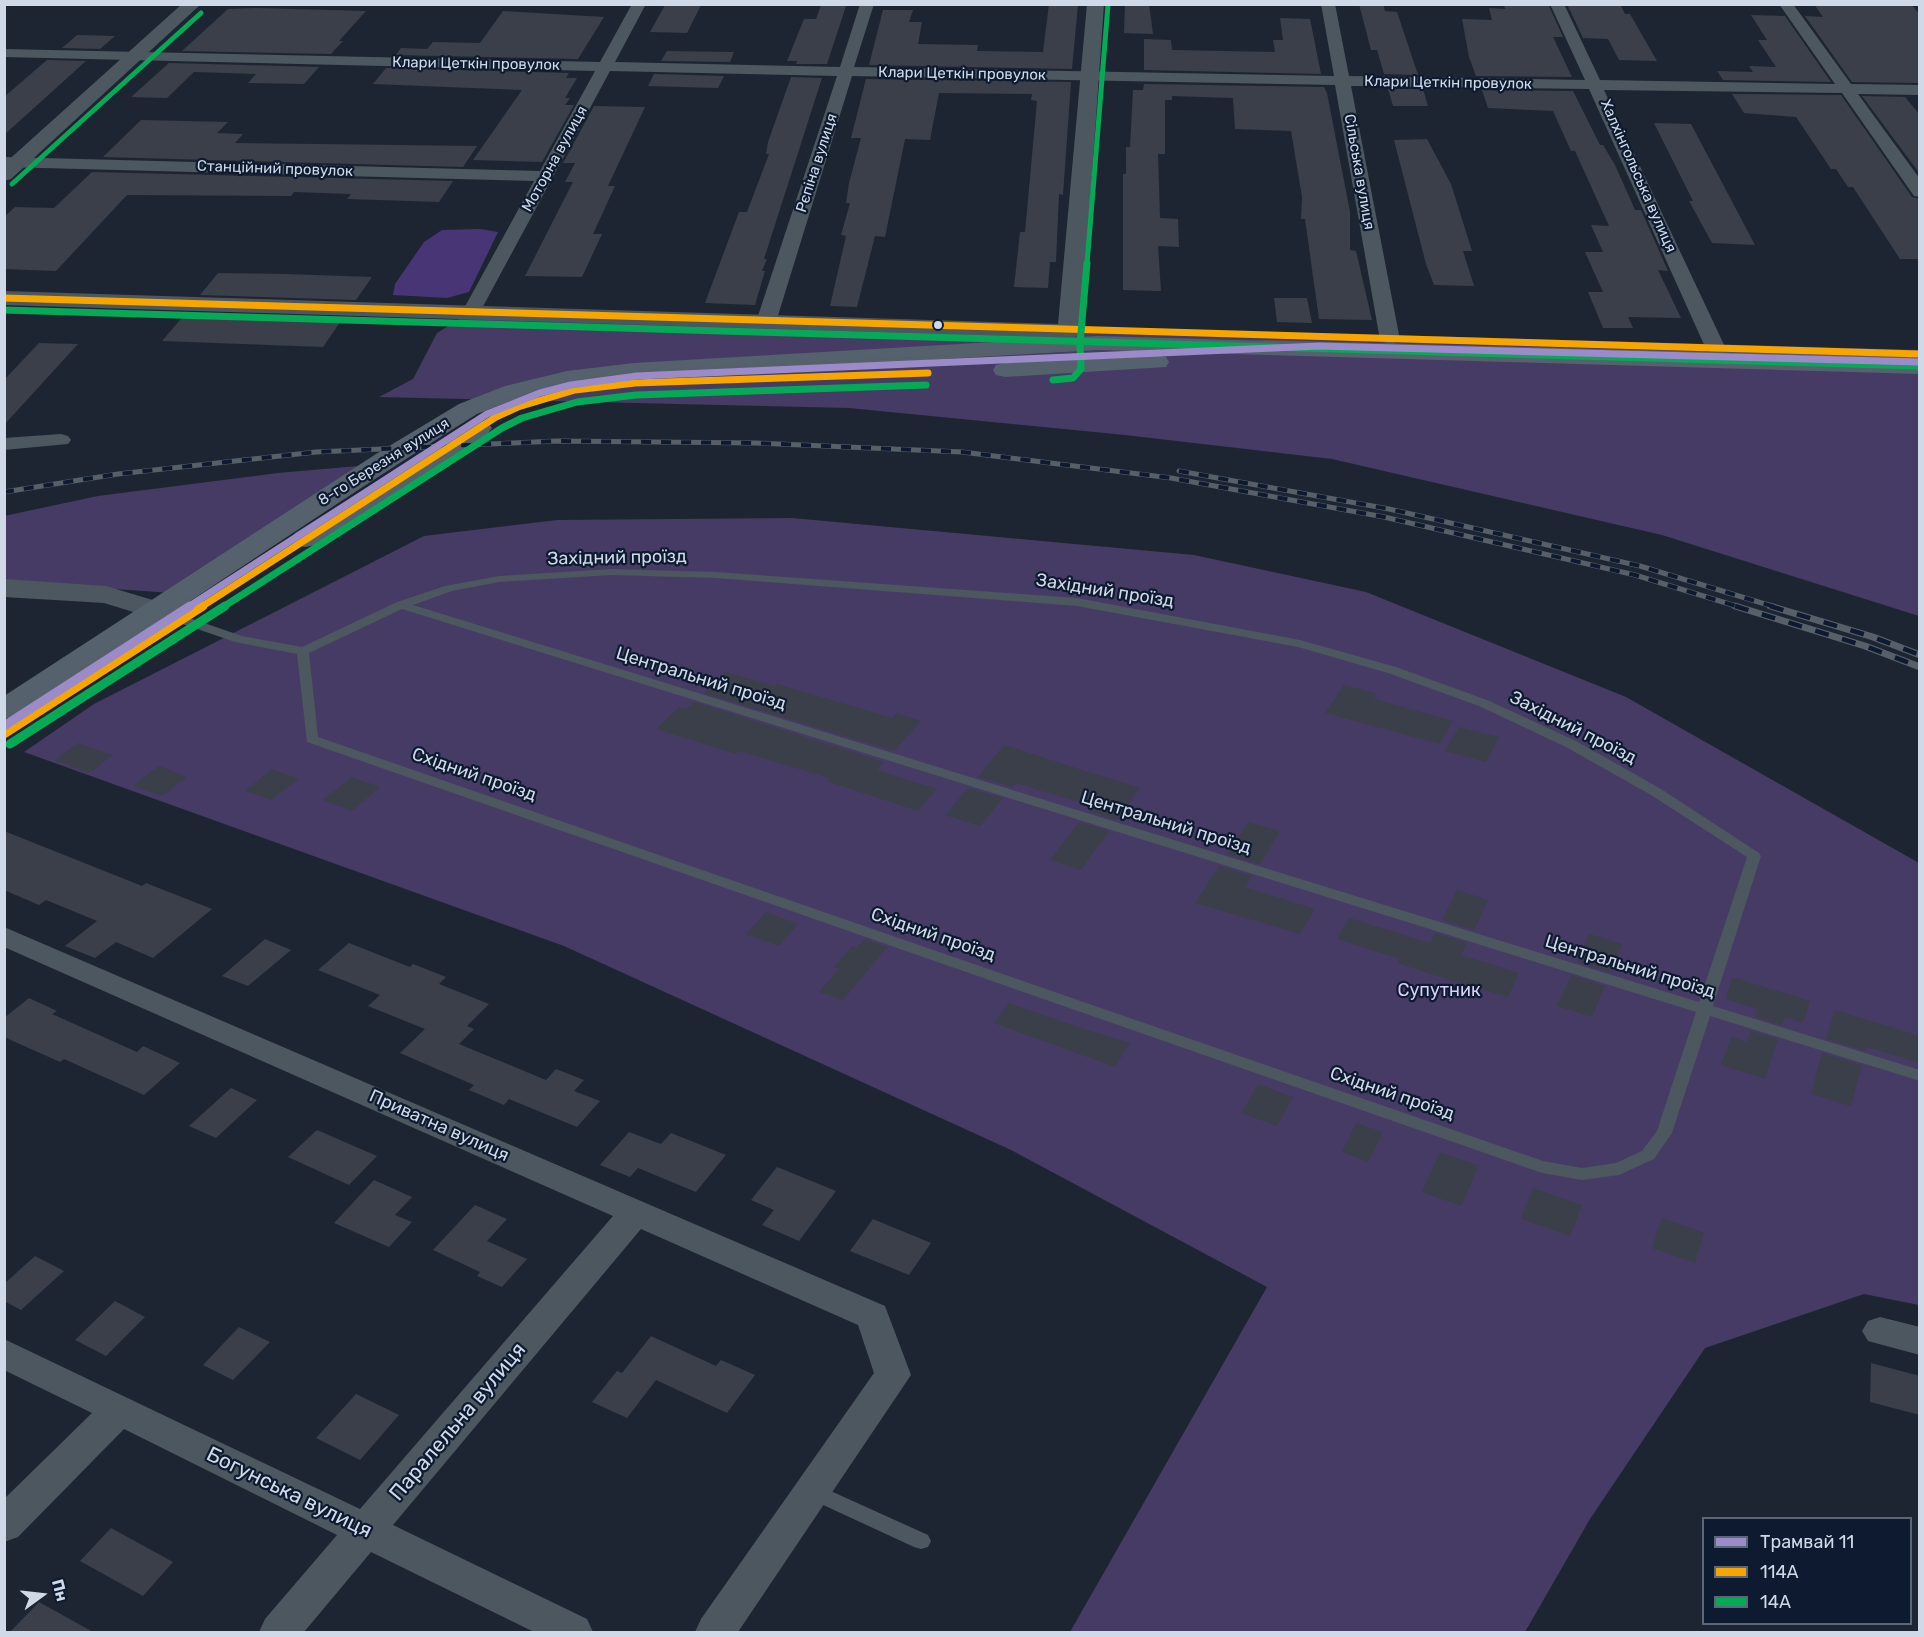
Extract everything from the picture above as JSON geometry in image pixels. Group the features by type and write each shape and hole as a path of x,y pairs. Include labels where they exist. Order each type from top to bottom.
{"main road":[{"path":"1069,347 1390,340 1920,354"},
{"path":"1069,347 1289,355 1465,355 1920,367"},
{"name":"8-го Березня вулиця","path":"4,710 168,615 496,417 545,398 575,390 635,382 1069,347"},
{"name":"8-го Березня вулиця","path":"4,734 168,615"}],"street":[{"path":"9,166 194,4"},
{"name":"Моторна вулиця","path":"471,312 639,4"},
{"name":"Рєпіна вулиця","path":"766,322 867,4"},
{"path":"4,298 766,322 1069,347 1096,4"},
{"name":"Сільська вулиця","path":"1328,4 1390,340"},
{"name":"Халхінгольська вулиця","path":"1557,4 1716,349"},
{"path":"1786,4 1920,192"},
{"name":"Клари Цеткін провулок","path":"4,53 1091,77 1920,90"},
{"name":"Станційний провулок","path":"9,166 545,176"},
{"path":"4,444 61,440"},
{"path":"4,588 106,595 168,615"},
{"name":"Приватна вулиця","path":"4,936 873,1316 893,1376 813,1491"},
{"name":"Паралельна вулиця","path":"279,1632 636,1212"},
{"path":"1880,1331 1920,1341"},
{"name":"Богунська вулиця","path":"4,1353 573,1632"},
{"path":"4,1525 119,1410"},
{"path":"715,1632 813,1491"}],"lane":[{"name":"Західний проїзд","path":"303,651 401,605 449,588 499,579 611,572 716,575 1077,602 1300,644 1392,670 1483,703 1571,744 1656,792 1754,856"},
{"name":"Центральний проїзд","path":"401,605 1920,1076"},
{"path":"168,615 239,639 303,651"},
{"name":"Східний проїзд","path":"303,651 312,739 1542,1167 1591,1173 1619,1169 1648,1155 1664,1133 1706,1010 1754,856"},
{"path":"813,1491 921,1541"}],"green space":[{"path":"471,312 937,327 1389,335 1919,350 1919,616 1662,535 1332,459 1125,435 849,408 379,397 413,379 437,333"},
{"path":"370,465 171,593 5,581 4,516 98,496 278,473"},
{"name":"Супутник","path":"792,518 1194,555 1366,592 1626,697 1919,863 1919,1305 1864,1294 1705,1348 1590,1519 1525,1632 1070,1632 1267,1287 1011,1150 564,946 24,752 94,704 424,536 557,520"}],"shaded area":[{"path":"480,229 498,232 469,292 447,298 393,295 395,284 424,242 442,230"}],"building":[{"path":"1049,4 1078,4 1072,69 869,65 883,10 913,10 909,22 922,22 918,44 978,45 977,51 1043,52"},
{"path":"1125,4 1149,4 1153,34 1124,33"},
{"path":"1359,4 1383,4 1385,11 1397,12 1418,75 1384,74 1377,50 1371,50"},
{"path":"1504,4 1548,4 1563,37 1553,37 1572,77 1476,76 1469,57 1462,19 1492,20 1489,8 1505,9"},
{"path":"1567,4 1620,4 1625,14 1630,14 1657,61 1619,60 1608,39 1583,38"},
{"path":"1814,4 1911,4 1920,15 1920,83 1852,82 1805,16 1823,17"},
{"path":"665,5 701,5 687,33 650,32"},
{"path":"821,5 846,6 827,64 796,64 797,61 787,61 804,19 816,19"},
{"path":"228,9 366,11 339,41 343,41 331,54 182,51"},
{"path":"503,11 604,17 578,59 396,55 401,48 427,49 433,42 480,43"},
{"path":"1751,15 1785,16 1831,82 1723,80 1717,71 1753,72 1749,66 1776,67 1758,40 1767,40"},
{"path":"1280,18 1310,19 1321,74 1144,70 1144,39 1171,40 1172,50 1275,52 1273,40 1283,40"},
{"path":"77,35 115,36 100,49 62,48"},
{"path":"667,51 734,52 730,62 661,61"},
{"path":"47,60 86,61 4,135 4,97"},
{"path":"169,63 319,67 304,84 248,83 256,74 194,72 167,98 131,97"},
{"path":"386,68 569,73 566,78 577,78 565,98 570,98 565,105 574,105 542,162 473,160 522,90 373,84"},
{"path":"654,74 724,76 718,88 648,86"},
{"path":"791,77 822,78 764,259 767,259 762,271 765,271 755,305 705,303 739,212 747,212 769,154 766,154 768,142"},
{"path":"866,79 1071,82 1063,195 1059,194 1056,262 1050,262 1048,288 1014,287 1020,232 1025,232 1037,101 1031,100 1032,94 939,93 930,140 905,139 885,237 875,236 857,307 830,306 846,236 841,235 850,203 846,203 849,183 861,138 851,138"},
{"path":"1144,84 1324,87 1350,212 1350,250 1356,251 1372,320 1319,319 1305,219 1301,219 1302,197 1291,131 1235,129 1233,98 1172,96 1172,100 1165,100 1165,154 1158,154 1160,218 1178,219 1179,247 1158,246 1161,291 1123,290 1123,174 1126,174 1126,147 1130,147 1133,90 1143,90"},
{"path":"1388,89 1423,89 1428,106 1393,106"},
{"path":"1482,90 1573,91 1600,145 1603,145 1615,165 1635,210 1641,210 1668,271 1658,270 1681,318 1628,317 1633,328 1603,328 1588,292 1603,292 1585,252 1603,252 1591,225 1609,226 1575,151 1571,151 1553,111 1488,108"},
{"path":"1732,94 1841,95 1912,197 1920,199 1920,259 1900,259 1853,187 1848,187 1836,169 1831,169 1796,117 1744,113"},
{"path":"1862,96 1905,97 1920,115 1920,174"},
{"path":"594,106 645,107 608,186 615,186 593,234 602,234 582,277 525,276 573,182 565,182 575,163 563,163"},
{"path":"141,120 228,122 217,133 243,134 235,143 477,146 463,167 103,157"},
{"path":"1654,123 1691,124 1755,245 1712,243 1689,201 1693,201"},
{"path":"1427,139 1451,184 1472,251 1463,251 1474,286 1434,285 1426,264 1394,140"},
{"path":"92,172 453,181 439,202 347,199 351,194 294,192 291,196 127,195 56,271 4,269 4,217 15,207 54,208"},
{"path":"218,273 372,277 356,300 200,295"},
{"path":"1274,298 1307,298 1312,323 1277,322"},
{"path":"186,313 343,318 323,347 162,341"},
{"path":"39,343 78,344 4,425 4,380"},
{"path":"726,672 775,686 777,684 892,718 896,713 921,721 894,751 704,693"},
{"path":"1344,685 1377,694 1374,699 1453,721 1440,744 1325,713"},
{"path":"694,702 884,762 877,770 937,789 918,811 826,781 829,778 739,751 736,754 656,729 679,707 686,709"},
{"path":"1459,727 1499,737 1486,762 1445,751"},
{"path":"78,743 113,755 89,773 54,760"},
{"path":"1004,745 1140,788 1117,820 1088,811 1092,806 1016,783 1012,787 978,777"},
{"path":"159,766 187,777 162,796 133,786"},
{"path":"272,769 299,779 271,800 245,791"},
{"path":"351,777 380,787 352,811 323,800"},
{"path":"968,788 1003,798 980,826 945,815"},
{"path":"1079,822 1109,831 1081,870 1050,860"},
{"path":"1248,822 1280,831 1260,864 1227,854"},
{"path":"4,831 142,886 146,883 212,909 153,958 116,942 95,958 65,946 97,921 46,900 39,905 4,890"},
{"path":"1219,866 1252,876 1245,887 1315,909 1300,934 1195,903"},
{"path":"1457,890 1488,900 1474,930 1442,920"},
{"path":"766,912 798,924 779,946 746,934"},
{"path":"1349,918 1430,943 1435,933 1467,943 1461,955 1519,973 1508,997 1440,977 1398,963 1400,959 1337,939"},
{"path":"1589,934 1622,944 1610,972 1577,962"},
{"path":"265,939 291,950 248,986 222,976"},
{"path":"864,939 887,947 843,1000 819,992 839,969 834,967 852,946 857,948"},
{"path":"349,943 410,967 413,964 446,977 439,984 489,1004 467,1026 474,1029 459,1044 546,1080 556,1069 584,1080 574,1091 600,1101 577,1127 509,1099 504,1105 469,1090 474,1085 400,1053 425,1029 368,1006 380,995 318,970"},
{"path":"1571,975 1605,986 1592,1017 1557,1006"},
{"path":"1732,977 1810,1001 1803,1023 1785,1017 1782,1025 1755,1017 1758,1009 1726,999"},
{"path":"29,998 57,1011 52,1014 137,1052 143,1046 180,1063 144,1095 64,1059 60,1062 4,1037 4,1018"},
{"path":"1008,1003 1130,1043 1115,1067 994,1023"},
{"path":"1835,1010 1920,1036 1920,1063 1866,1047 1865,1051 1826,1039"},
{"path":"1751,1031 1778,1039 1765,1079 1721,1065 1731,1037 1747,1042"},
{"path":"1822,1053 1862,1065 1851,1106 1811,1094"},
{"path":"1258,1084 1293,1097 1277,1126 1242,1113"},
{"path":"231,1088 257,1100 216,1138 189,1126"},
{"path":"1356,1123 1383,1132 1368,1162 1342,1152"},
{"path":"317,1130 377,1156 349,1185 288,1157"},
{"path":"629,1132 661,1144 671,1133 726,1155 696,1192 638,1168 630,1177 600,1165"},
{"path":"1440,1152 1479,1166 1461,1206 1422,1192"},
{"path":"777,1167 836,1191 799,1241 762,1225 774,1210 751,1200"},
{"path":"374,1180 412,1197 395,1215 412,1222 389,1247 334,1223"},
{"path":"1533,1188 1582,1205 1570,1236 1521,1219"},
{"path":"475,1205 507,1219 487,1241 527,1259 502,1287 477,1276 480,1272 433,1250"},
{"path":"1662,1218 1704,1233 1695,1263 1652,1248"},
{"path":"873,1219 931,1243 909,1275 850,1251"},
{"path":"35,1256 64,1271 21,1310 4,1301 4,1284"},
{"path":"115,1301 145,1317 106,1356 75,1340"},
{"path":"239,1327 270,1342 233,1380 203,1365"},
{"path":"651,1336 716,1366 721,1360 755,1375 727,1413 656,1380 627,1418 592,1402 617,1371 622,1373"},
{"path":"1871,1363 1920,1376 1920,1415 1870,1402"},
{"path":"356,1394 399,1415 360,1460 316,1438"},
{"path":"111,1528 173,1562 143,1596 80,1561"},
{"path":"39,1602 93,1632 10,1632"}],"tram line":[{"path":"4,718 477,412 504,400 567,381 636,371 1266,341 1920,358"},
{"name":"11","path":"4,726 487,414 540,393 571,385 637,376 1319,346 1920,362"}],"railway":[{"path":"4,492 118,474 316,452 557,441 756,443 962,452 1171,478 1384,517 1635,575 1739,607"},
{"path":"1179,471 1389,509 1640,566 1775,607"},
{"path":"1735,606 1865,646 1920,667"},
{"path":"1770,606 1873,637 1920,655"}],"transit line":[{"name":"14А","path":"1053,380 1073,378 1081,369 1080,344 1108,5"},
{"name":"14А","path":"12,184 201,13"},
{"name":"114А","path":"4,298 1920,354"},
{"name":"14А","path":"4,310 1920,366"},
{"name":"114А","path":"4,734 496,417 518,407 575,390 635,383 928,373"},
{"name":"14А","path":"10,744 502,428 522,418 577,402 636,395 926,385"}]}
